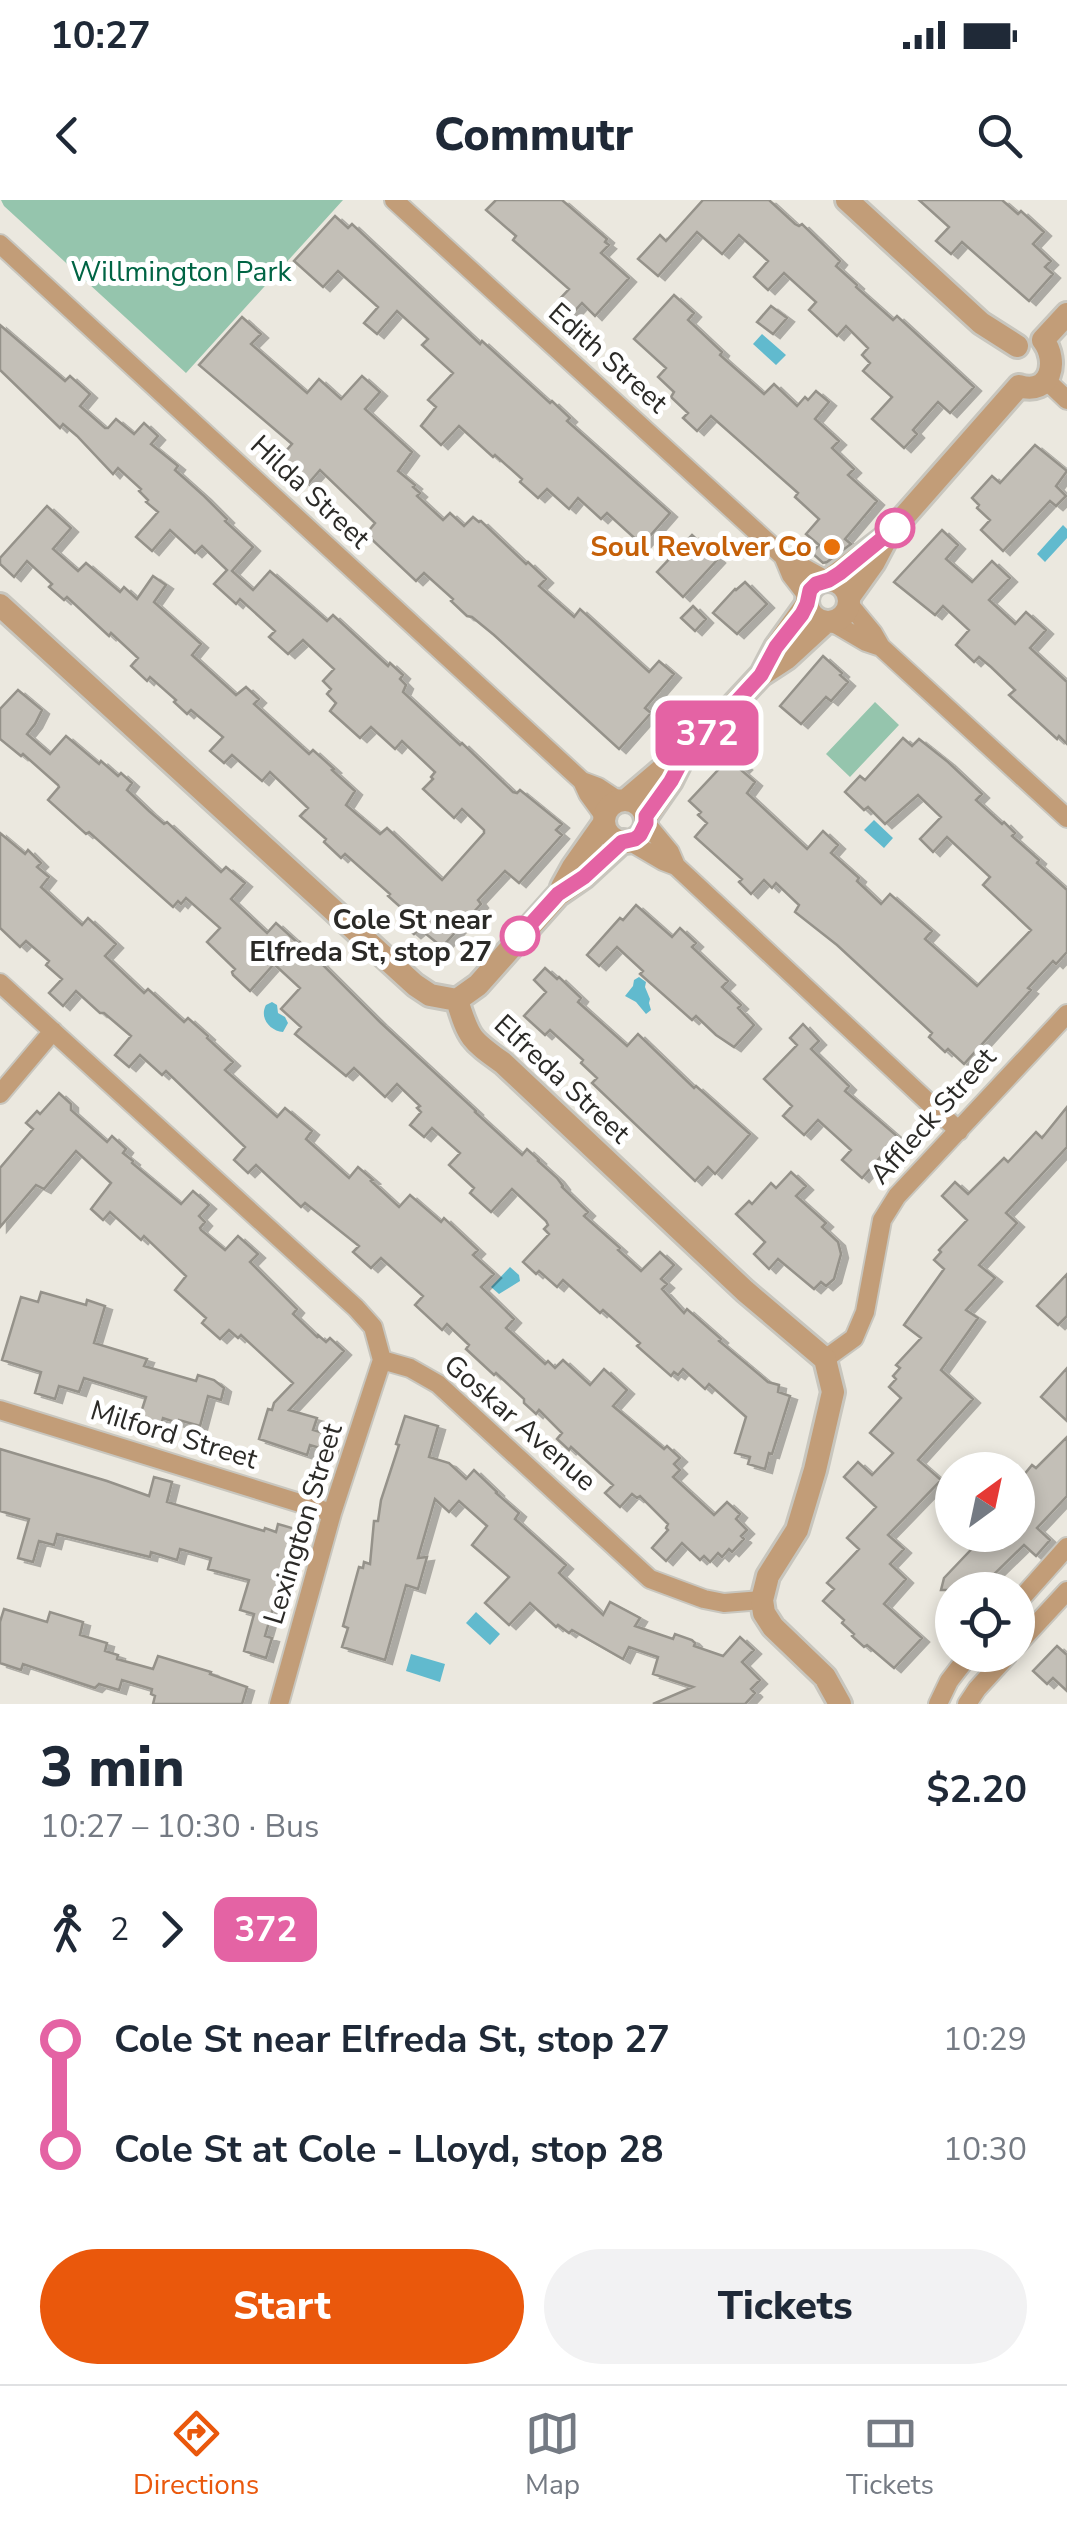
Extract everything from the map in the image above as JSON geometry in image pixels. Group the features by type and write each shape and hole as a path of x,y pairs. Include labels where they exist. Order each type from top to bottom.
{"street":[{"name":"Edith Street","path":"394,200 784,558 827,580"},
{"path":"847,200 980,323 1017,346"},
{"name":"Hilda Street","path":"0,244 582,781 588,794 613,810"},
{"path":"1043,340 1067,314"},
{"path":"1032,336 1049,347 1052,363 1046,380 1038,387 1019,386 1011,372 1012,354 1017,346 1032,336"},
{"path":"1046,380 1067,400"},
{"path":"558,894 626,841 640,835 681,762 761,675 829,622 844,616 849,600 888,536 1019,386"},
{"path":"761,675 816,584 888,536"},
{"name":"Edith Street","path":"784,558 807,600"},
{"path":"827,580 842,586 881,647 1067,818"},
{"path":"807,600 814,616 881,647"},
{"path":"0,604 415,985 442,999 458,1000 478,985 558,894 613,810 660,772 681,762"},
{"path":"613,810 639,805 676,866"},
{"path":"613,810 611,836 676,866 959,1132"},
{"path":"0,983 356,1308 372,1327 382,1360"},
{"name":"Elfreda Street","path":"458,1000 467,1030 480,1047 503,1063 745,1291 825,1359"},
{"name":"Affleck Street","path":"825,1359 854,1338 865,1312 882,1220 896,1196 1067,1014"},
{"path":"0,1094 53,1031"},
{"path":"825,1359 833,1392 815,1470 797,1530 768,1576 762,1600 764,1613 773,1627 825,1677 840,1704"},
{"name":"Lexington Street","path":"279,1704 332,1513 382,1360"},
{"name":"Goskar Avenue","path":"382,1360 410,1368 438,1384 650,1579 724,1603 762,1600"},
{"name":"Milford Street","path":"0,1410 332,1513"},
{"path":"1035,1583 1067,1547"},
{"path":"1035,1626 1067,1591"},
{"path":"938,1704 955,1672"},
{"path":"970,1672 979,1678 988,1676"},
{"path":"967,1704 992,1672"}],"green space":[{"name":"Willmington Park","path":"1,200 343,200 186,373"},
{"path":"875,702 899,725 850,777 826,754"}],"water":[{"path":"762,334 786,355 776,365 753,344"},
{"path":"1063,525 1067,538 1045,562 1037,554"},
{"path":"874,820 893,838 884,848 864,830"},
{"path":"639,977 646,982 650,999 651,1010 646,1014 625,996"},
{"path":"272,1002 288,1023 283,1032 265,1019 266,1005"},
{"path":"510,1267 520,1281 499,1294 491,1287"},
{"path":"476,1612 500,1634 490,1645 466,1623"},
{"path":"411,1654 445,1664 440,1682 406,1671"}],"building":[{"path":"496,200 562,200 607,239 609,245 601,253 629,278 595,316 582,303 570,316 556,303 569,289 513,240 516,236 486,210"},
{"path":"703,200 769,200 795,224 802,224 840,261 836,266 856,287 893,320 897,316 974,387 950,413 938,402 913,430 917,434 904,448 872,419 892,397 863,371 870,363 862,355 868,348 846,326 837,336 809,310 816,302 784,273 768,290 754,277 768,261 739,235 722,254 697,232 658,276 638,259 660,235 666,241"},
{"path":"919,200 1002,200 1044,232 1033,244 1051,261 1045,267 1053,274 1029,301 962,242 951,254 936,241 949,227"},
{"path":"335,216 348,228 352,224 480,344 482,341 552,401 570,418 567,421 670,513 642,545 607,513 601,519 578,498 569,509 547,489 538,498 520,482 522,479 459,426 441,445 421,426 436,407 428,400 453,373 422,345 428,339 397,311 377,334 364,323 378,307 338,271 323,287 294,261"},
{"path":"674,295 694,313 688,320 764,394 774,384 797,406 816,391 829,402 815,419 839,441 832,448 854,469 848,475 877,501 845,539 851,544 827,562 812,553 819,545 806,534 819,519 795,497 798,493 711,416 697,431 683,418 688,413 658,377 666,368 634,339"},
{"path":"771,306 787,318 773,334 757,322"},
{"path":"242,317 261,334 251,344 307,393 319,379 341,399 362,376 380,392 365,409 412,452 398,471 415,485 420,493 417,496 443,520 450,513 464,526 473,517 481,521 546,579 539,586 574,617 580,609 649,672 659,661 674,674 645,708 651,713 619,749 494,635 467,616 424,573 416,581 366,534 375,523 320,470 307,485 279,459 292,444 199,365"},
{"path":"0,325 65,381 70,376 90,394 80,406 105,428 116,419 134,434 144,423 158,436 151,444 178,466 175,470 253,547 232,571 253,590 270,571 327,621 333,615 403,675 403,692 460,745 513,792 520,790 562,824 556,830 562,835 519,883 505,871 442,947 420,929 414,934 399,921 407,913 345,854 341,858 324,842 326,839 300,816 308,808 270,772 262,781 232,755 224,763 210,751 223,737 191,710 187,714 150,677 147,681 131,666 138,658 111,633 109,636 67,597 64,600 27,561 14,577 0,564 0,558 47,506 71,528 53,549 78,571 86,563 120,592 124,587 137,599 153,576 166,585 154,602 201,644 192,655 236,695 246,687 259,699 254,704 309,754 313,750 334,769 355,791 346,805 380,834 387,828 442,880 484,833 462,809 454,818 423,789 435,772 402,741 395,749 371,727 360,738 330,711 336,703 327,694 331,689 323,681 334,669 303,640 288,654 269,637 275,631 240,599 236,604 214,584 227,570 202,546 195,553 170,530 152,551 136,537 158,512 118,468 113,474 77,436 63,424 60,428 0,370"},
{"path":"1035,445 1067,471 1056,486 1066,496 1056,506 1050,501 1003,551 981,530 990,520 972,498 992,476 1000,483"},
{"path":"942,530 958,545 946,559 972,582 992,561 1010,578 989,600 1015,624 1026,612 1046,630 1030,648 1067,682 1067,744 1009,695 1015,690 991,667 979,657 974,662 956,645 969,630 943,606 935,615 894,582"},
{"path":"692,535 718,559 683,597 657,572"},
{"path":"745,582 767,604 737,634 713,613"},
{"path":"693,606 706,619 695,631 681,618"},
{"path":"823,656 848,682 831,701 826,697 801,724 780,706"},
{"path":"18,690 42,710 27,734 50,754 66,736 99,764 101,761 118,776 121,773 132,783 127,790 149,811 164,824 167,822 221,872 226,867 245,883 231,899 267,933 276,923 300,942 522,1155 527,1149 539,1160 588,1212 584,1216 641,1271 660,1252 674,1265 661,1279 667,1284 662,1289 684,1313 687,1309 768,1382 779,1385 778,1392 790,1396 765,1469 748,1464 750,1457 735,1453 746,1417 709,1384 705,1389 683,1369 671,1376 603,1310 600,1313 563,1280 557,1287 523,1262 549,1234 544,1229 548,1225 512,1189 491,1212 470,1193 474,1188 449,1165 460,1153 432,1128 424,1137 410,1125 421,1112 417,1108 420,1106 397,1084 385,1097 354,1068 346,1076 295,1034 301,1027 281,1009 300,988 274,964 250,991 233,975 235,969 207,942 220,928 186,898 173,907 48,800 58,785 0,739 0,709"},
{"path":"903,738 912,746 919,739 948,762 982,794 976,800 1004,822 1015,833 1012,836 1039,860 1037,863 1067,890 1067,952 1028,988 1031,990 964,1064 948,1049 945,1052 929,1037 932,1033 837,945 795,912 799,905 776,883 772,888 764,880 751,894 739,882 742,879 695,837 707,823 689,801 732,755 755,782 747,793 807,849 823,831 838,845 831,853 859,878 857,881 881,904 890,894 932,931 925,939 977,986 1031,930 983,885 990,877 947,837 933,852 920,839 941,817 918,795 885,824 845,792 860,776 865,780"},
{"path":"0,833 41,863 37,867 49,877 41,887 82,925 88,918 116,944 105,956 144,993 148,989 184,1022 188,1018 208,1036 233,1062 225,1070 277,1117 285,1108 312,1131 306,1139 349,1178 358,1167 399,1207 410,1195 441,1222 444,1218 478,1250 473,1255 494,1274 481,1287 514,1319 506,1328 545,1364 548,1361 555,1368 563,1360 590,1385 604,1369 627,1390 613,1406 680,1458 674,1464 680,1470 673,1477 714,1515 727,1502 740,1514 736,1519 747,1530 732,1552 729,1549 722,1557 718,1553 710,1562 704,1556 700,1560 682,1543 666,1561 652,1548 668,1530 668,1524 640,1496 632,1494 620,1507 605,1493 613,1485 557,1439 562,1433 539,1410 536,1414 466,1349 469,1345 447,1324 442,1330 415,1305 423,1296 381,1258 371,1268 353,1252 359,1246 305,1203 301,1207 256,1165 248,1173 234,1160 245,1147 166,1071 162,1075 140,1055 129,1067 115,1055 131,1036 104,1013 76,991 63,1006 49,993 62,979 46,965 49,961 26,941 20,947 0,928"},
{"path":"636,905 672,937 680,928 696,943 692,947 728,981 722,987 754,1025 734,1047 696,1016 692,1020 640,974 643,971 617,947 599,966 587,955"},
{"path":"545,968 559,977 581,998 578,1002 627,1046 638,1034 750,1134 715,1174 708,1167 695,1181 592,1083 597,1078 581,1063 583,1060 550,1030 545,1035 524,1016 546,992 534,980"},
{"path":"803,1024 819,1041 811,1049 849,1086 845,1091 898,1137 862,1178 842,1160 851,1150 818,1120 804,1135 783,1116 792,1106 764,1079 797,1045 790,1038"},
{"path":"59,1093 71,1104 71,1110 107,1142 112,1136 126,1149 123,1153 132,1163 181,1204 193,1191 209,1205 199,1216 205,1222 201,1230 225,1250 238,1236 258,1254 250,1262 297,1309 293,1314 317,1337 326,1342 330,1338 344,1351 289,1410 317,1418 313,1430 334,1436 330,1451 310,1445 307,1455 259,1439 268,1409 272,1410 293,1383 241,1335 238,1338 229,1330 220,1339 202,1323 206,1318 175,1290 186,1276 144,1236 141,1240 110,1212 103,1220 91,1209 111,1183 76,1151 44,1189 36,1185 0,1227 0,1168 33,1129 26,1123"},
{"path":"1067,1107 1067,1147 1006,1213 1017,1223 979,1265 995,1278 966,1310 978,1318 941,1370 973,1399 918,1460 935,1475 935,1486 888,1535 904,1549 890,1564 906,1579 884,1604 922,1638 894,1668 852,1636 842,1623 844,1620 823,1601 834,1589 827,1583 859,1549 847,1538 876,1507 844,1477 858,1462 872,1475 893,1453 870,1433 901,1398 889,1387 900,1368 896,1365 921,1338 904,1325 944,1269 934,1260 939,1250 967,1220 942,1196 955,1182 968,1194 1004,1158 1008,1162 1036,1132 1042,1138"},
{"path":"791,1172 806,1186 796,1196 826,1223 822,1227 838,1242 841,1254 834,1279 826,1286 821,1282 814,1289 778,1259 769,1269 754,1254 765,1242 736,1214 749,1201 752,1204 771,1183 776,1188"},
{"path":"1067,1274 1067,1316 1058,1325 1037,1306"},
{"path":"41,1292 86,1305 87,1300 105,1306 94,1343 147,1359 144,1366 196,1381 198,1375 214,1380 224,1388 221,1400 208,1396 200,1426 163,1418 160,1429 138,1422 146,1397 84,1378 79,1392 59,1386 55,1399 35,1393 41,1372 2,1360 21,1297 38,1302"},
{"path":"1067,1368 1067,1421 1041,1397"},
{"path":"405,1416 438,1426 429,1457 449,1463 466,1479 474,1470 519,1513 515,1519 566,1565 559,1573 603,1615 610,1602 640,1618 635,1626 673,1639 675,1634 723,1656 740,1637 754,1650 742,1662 760,1680 751,1689 755,1693 745,1704 653,1704 693,1687 653,1674 658,1657 629,1647 623,1659 572,1630 569,1633 556,1627 530,1603 509,1625 485,1603 509,1577 472,1545 487,1526 459,1501 449,1512 435,1499 418,1558 427,1557 418,1589 406,1585 385,1660 342,1647 348,1628 343,1626 359,1567 363,1568 364,1562 370,1564 374,1521 378,1521"},
{"path":"1067,1437 1067,1496 1037,1528 1050,1540 1036,1556 1032,1552 1035,1552 1036,1468"},
{"path":"0,1449 149,1496 154,1477 172,1482 167,1502 264,1531 265,1528 276,1532 278,1524 299,1530 265,1636 272,1638 266,1658 244,1651 254,1614 240,1610 249,1580 208,1569 211,1558 180,1549 177,1560 151,1552 150,1557 57,1534 54,1545 39,1541 33,1562 18,1558 29,1519 0,1511"},
{"path":"969,1552 1017,1552 996,1572 950,1572"},
{"path":"4,1609 47,1622 50,1612 83,1622 80,1635 107,1643 105,1651 118,1655 117,1659 153,1669 158,1656 211,1672 247,1687 242,1704 153,1704 152,1689 122,1680 119,1690 99,1684 95,1688 23,1664 21,1670 0,1663 0,1622"},
{"path":"1057,1646 1067,1655 1067,1691 1053,1678 1047,1684 1035,1669"}],"bus line":[{"name":"372","path":"520,936 558,894 584,877 622,842 640,835 651,806 681,762 761,675 776,647 802,614 810,590 840,573 895,528"}],"place":[{"name":"Soul Revolver Co","path":"832,547"},
{"name":"Cole St near Elfreda St, stop 27","path":"520,936"}]}
